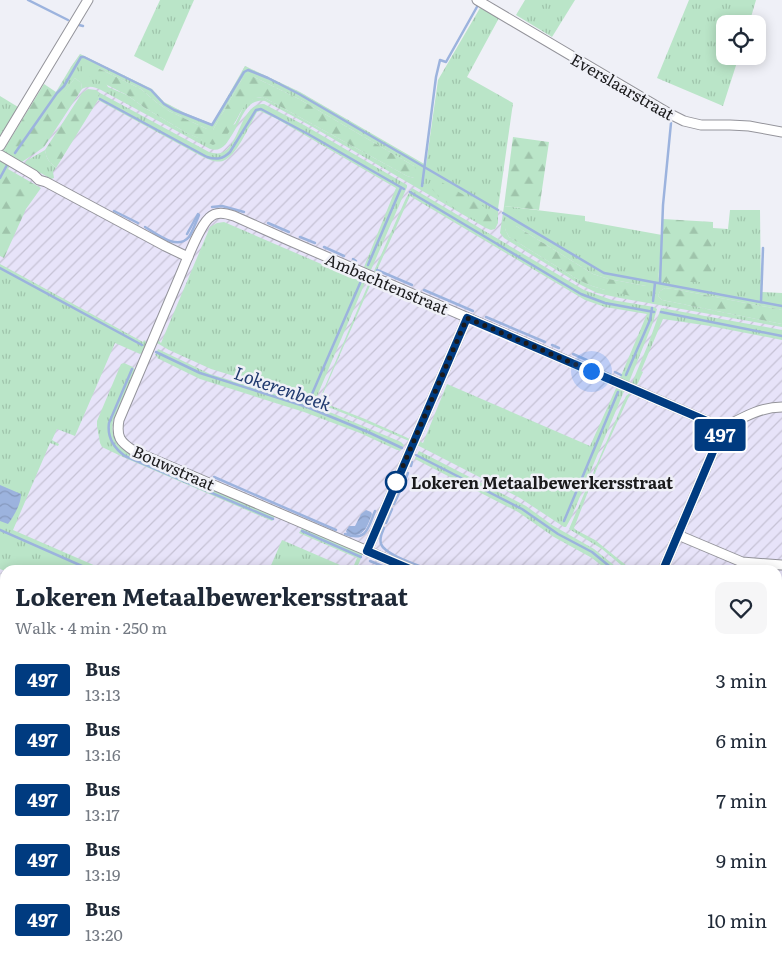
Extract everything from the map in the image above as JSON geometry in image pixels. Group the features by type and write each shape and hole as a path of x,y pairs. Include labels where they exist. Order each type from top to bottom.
{"street":[{"path":"0,146 88,0"},
{"name":"Everslaarstraat","path":"477,0 677,118 701,125 749,126 782,132"},
{"path":"0,155 34,174 39,180 188,257"},
{"name":"Ambachtenstraat","path":"188,257 202,225 207,219 213,215 227,213 723,428"},
{"name":"Bouwstraat","path":"188,257 119,420 119,438 134,451 400,565"},
{"path":"367,551 467,318"},
{"path":"665,565 723,428 757,410 782,407"},
{"path":"678,535 742,562 782,565"}],"shaded area":[{"path":"80,54 152,89 164,102 212,124 245,66 300,92 580,257 782,304 782,565 0,565 0,182"}],"green space":[{"path":"160,0 194,0 163,71 134,56"},
{"path":"525,0 575,0 552,37 516,15"},
{"path":"689,0 756,0 752,15 716,15 716,65 736,65 723,106 657,78"},
{"path":"480,8 499,18 467,77 513,103 498,209 498,223 495,229 486,228 265,101 251,104 244,112 226,144 215,150 99,89 90,87 82,89 81,83 75,78 61,97 56,92 80,54 152,89 164,102 212,124 245,66 300,92 426,165 438,80","holes":["98,68 141,89 169,111 209,130 213,130 242,79 254,77 299,99 414,166 414,178 407,176 263,97 254,98 245,104 235,124 203,140 185,132 127,95 108,87"]},
{"path":"88,64 141,89 169,111 209,130 213,130 242,79 248,76 254,77 299,99 414,166 417,171 414,178 407,176 263,97 247,103 228,134 221,141 213,145 185,132 127,95 85,74 82,70 84,65"},
{"path":"75,78 81,83 82,89 44,147 22,162 15,159 8,169 41,188 26,209 4,258 0,256 0,156 44,84 61,96"},
{"path":"88,89 96,90 100,93 98,100 56,168 47,158 45,150 82,93"},
{"path":"100,93 209,152 216,153 221,153 232,143 250,110 256,105 264,104 407,185 371,270 364,267 396,188 260,111 257,112 243,139 233,153 223,161 217,161 201,156 98,100"},
{"path":"0,96 18,107 0,136"},
{"path":"513,137 549,142 539,210 504,206"},
{"path":"45,150 47,158 56,168 53,172 54,178 51,179 25,164 26,161"},
{"path":"432,179 436,179 483,206 493,217 495,226 492,228 448,203 429,184"},
{"path":"412,188 584,290 612,300 657,309 629,382 620,378 647,314 605,307 585,300 410,196 378,268 376,272 374,271"},
{"path":"504,206 585,216 585,221 662,235 658,282 713,282 713,228 728,229 730,210 760,210 761,292 782,293 782,310 665,288 660,291 658,296 662,300 782,324 782,327 597,293 504,238 500,233","holes":["516,226 593,274 646,286 605,290 589,285 509,237 505,229"]},
{"path":"663,219 713,222 713,282 658,282"},
{"path":"224,222 356,279 358,274 367,278 315,401 211,369 157,343 158,340 161,343 210,227"},
{"path":"508,225 516,226 593,274 646,286 648,288 646,297 643,299 605,290 577,279 509,237 505,229"},
{"path":"0,264 147,343 140,354 115,343 75,436 57,429 52,440 59,444 58,446 50,443 13,530 94,565 0,565"},
{"path":"370,280 372,281 321,400 324,403 410,439 409,441 318,403"},
{"path":"665,288 782,310 782,324 662,300 658,296 660,291"},
{"path":"661,308 782,330 782,340 663,319 637,385 632,383"},
{"path":"158,349 210,374 332,413 401,442 404,445 400,451 360,433 304,412 200,379 157,358 155,355"},
{"path":"124,363 135,370 113,421 113,434 121,448 137,457 275,516 272,521 102,447 97,421 121,364"},
{"path":"447,384 590,446 617,386 625,389 566,527 520,498 417,445 419,441 423,443"},
{"path":"631,392 601,458 574,528 595,540 626,565 621,565 602,549 569,529 626,396"},
{"path":"419,451 526,506 552,525 594,549 614,565 601,565 592,558 554,537 518,512 415,458"},
{"path":"302,528 362,554 358,565 354,565 357,558 299,533"},
{"path":"282,540 340,565 271,565"}],"water":[{"path":"0,485 21,494 17,510 8,524 0,521"},
{"path":"366,510 372,514 364,531 357,535 347,534 346,531 349,526 355,526 361,514"}],"waterway":[{"name":"Lokerenbeek","path":"28,0 68,20"},
{"path":"422,186 436,77 440,60 446,62 478,5"},
{"name":"Lokerenbeek","path":"79,25 83,26"},
{"path":"15,153 57,93 64,86 81,57 151,90 164,104 174,110 212,125 244,72 248,70 299,94 498,210"},
{"path":"100,99 207,157 214,158 220,158 230,152 256,110 261,109 404,189"},
{"path":"660,283 663,205 671,123"},
{"path":"0,178 7,165"},
{"path":"368,265 401,188"},
{"path":"410,192 581,294 605,303 654,312"},
{"path":"212,207 222,206 244,212"},
{"path":"114,211 138,223"},
{"path":"503,213 604,273 782,306"},
{"path":"187,234 198,214"},
{"path":"145,227 167,240 173,242 184,241 189,237 199,215"},
{"path":"268,223 289,232"},
{"path":"300,237 315,243"},
{"path":"324,247 344,256"},
{"path":"761,302 763,248"},
{"name":"Lokerenbeek","path":"0,268 142,345"},
{"path":"377,270 412,285"},
{"path":"312,394 361,281"},
{"path":"653,301 655,283"},
{"path":"424,290 473,311"},
{"path":"626,375 650,320 652,308"},
{"path":"661,312 782,336"},
{"path":"486,317 545,342"},
{"path":"552,345 559,348"},
{"name":"Lokerenbeek","path":"156,352 200,373 307,407 402,448"},
{"path":"573,354 598,365"},
{"path":"132,369 109,423 110,437 118,449 125,456 273,519"},
{"path":"615,372 621,375"},
{"path":"564,521 618,392"},
{"name":"Lokerenbeek","path":"416,455 522,509 558,534 592,552 608,565"},
{"path":"411,466 412,462"},
{"path":"403,485 408,473"},
{"path":"214,477 336,530"},
{"path":"394,504 400,491"},
{"path":"386,523 392,509"},
{"path":"345,534 358,536 366,532 375,511"},
{"path":"384,528 380,540 384,548 395,556 418,565"},
{"path":"0,530 80,565"},
{"path":"302,531 361,557"},
{"path":"370,561 380,565"}],"bus line":[{"name":"497","path":"400,565 367,551 467,318 723,428 665,565"}],"place":[{"name":"Lokeren Metaalbewerkersstraat","path":"396,482"}],"route":[{"path":"396,482 467,318 591,371"}]}
